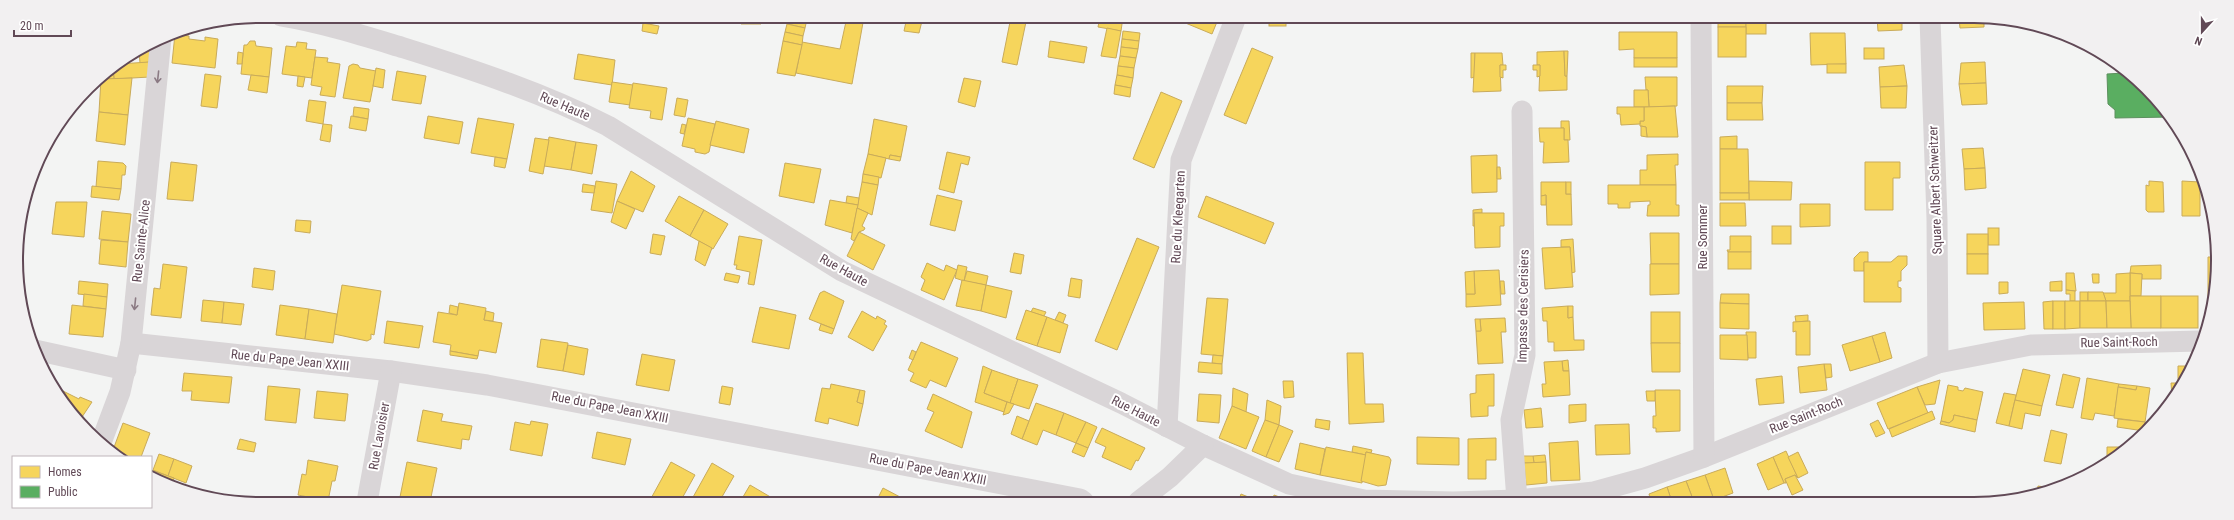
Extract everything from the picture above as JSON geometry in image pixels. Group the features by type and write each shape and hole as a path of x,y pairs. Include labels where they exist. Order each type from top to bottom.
{"street":[{"name":"Rue Haute","path":"316,23 351,32 463,67 584,114 615,130 842,271 1114,400 1203,446 1289,484 1350,497"},
{"name":"Rue du Kleegarten","path":"1167,427 1180,160 1234,23"},
{"name":"Rue Sommer","path":"1701,23 1704,457"},
{"name":"Square Albert Schweitzer","path":"1930,23 1937,219 1938,363"},
{"name":"Rue Sainte-Alice","path":"103,437 126,370 131,344 160,45"},
{"name":"Impasse des Cerisiers","path":"1517,497 1511,420 1525,355 1522,111"},
{"name":"Rue Saint-Roch","path":"1546,497 1594,492 1645,478 1704,457 1938,363 2031,345 2196,341"},
{"name":"Rue du Pape Jean XXIII","path":"131,344 391,371 576,400 1070,497"},
{"path":"41,351 126,370"},
{"name":"Rue Lavoisier","path":"368,497 391,371"},
{"path":"1144,497 1170,477 1203,446"}],"building: Homes":[{"path":"643,23 659,26 657,34 642,31"},
{"path":"761,23 761,24 741,24"},
{"path":"787,23 806,23 805,28"},
{"path":"846,23 863,23 852,84 796,73 802,42 840,49"},
{"path":"906,23 922,23 919,33 904,31"},
{"path":"1010,23 1026,23 1017,65 1002,62"},
{"path":"1099,23 1122,23 1121,31 1098,27"},
{"path":"1185,23 1217,23 1212,34"},
{"path":"1269,23 1286,23 1286,26 1269,26"},
{"path":"1718,23 1746,23 1746,27 1718,27"},
{"path":"1746,23 1766,23 1766,34 1746,34"},
{"path":"1877,23 1902,23 1902,30 1878,31"},
{"path":"1960,23 1984,24 1984,27 1960,28"},
{"path":"787,24 805,28 803,36 785,32"},
{"path":"1718,27 1746,27 1746,57 1718,57"},
{"path":"1107,28 1121,31 1116,58 1101,56"},
{"path":"1123,31 1140,33 1139,41 1122,39"},
{"path":"785,32 803,36 802,45 783,41"},
{"path":"1619,32 1677,32 1677,58 1634,58 1634,49 1619,50"},
{"path":"1810,33 1845,33 1846,64 1811,65"},
{"path":"186,36 189,36 189,39 205,41 205,37 218,39 215,68 172,63 174,39"},
{"path":"1122,39 1139,41 1138,49 1121,47"},
{"path":"250,41 255,41 256,46 272,48 269,77 241,74 244,45 247,45"},
{"path":"783,41 802,45 795,76 777,73"},
{"path":"1050,41 1087,47 1084,63 1048,57"},
{"path":"297,42 307,43 306,49 316,50 312,78 282,74 286,46 296,47"},
{"path":"1121,47 1138,49 1136,58 1120,56"},
{"path":"1252,48 1273,57 1246,124 1224,115"},
{"path":"1864,48 1884,48 1884,59 1864,59"},
{"path":"147,51 152,51 151,62 140,63 139,56"},
{"path":"1564,51 1567,90 1539,91 1540,65 1537,65 1537,52"},
{"path":"1564,51 1568,51 1567,76 1565,76"},
{"path":"238,52 243,53 242,64 237,64"},
{"path":"1471,53 1475,53 1475,77 1471,78"},
{"path":"1475,53 1502,53 1503,65 1500,65 1501,91 1473,92"},
{"path":"578,54 615,60 612,85 574,79"},
{"path":"1120,56 1136,58 1134,68 1118,66"},
{"path":"315,57 328,58 327,62 340,64 335,97 320,95 322,87 311,85"},
{"path":"1634,58 1677,58 1677,67 1634,67"},
{"path":"149,62 150,77 114,79 114,74 127,63"},
{"path":"1985,62 1986,83 1959,84 1961,63"},
{"path":"353,64 358,65 360,68 376,71 370,102 343,98 349,66"},
{"path":"1827,64 1846,64 1846,73 1827,73"},
{"path":"1500,65 1506,65 1506,70 1503,70 1503,78 1500,77"},
{"path":"1533,65 1540,65 1540,76 1537,77 1537,70 1533,70"},
{"path":"1904,65 1907,86 1880,87 1879,67"},
{"path":"1118,66 1134,68 1133,78 1117,75"},
{"path":"376,68 385,70 383,88 373,86"},
{"path":"397,71 426,76 421,104 392,100"},
{"path":"114,74 114,79 108,79"},
{"path":"205,74 221,76 217,108 201,106"},
{"path":"251,75 269,77 267,93 248,90"},
{"path":"1117,75 1133,78 1131,88 1115,85"},
{"path":"298,76 305,77 303,87 297,86"},
{"path":"1645,77 1677,77 1677,106 1649,107 1648,90 1646,90"},
{"path":"132,78 128,115 99,112 101,85 108,79"},
{"path":"964,78 981,81 975,107 958,102"},
{"path":"612,82 633,85 630,105 609,102"},
{"path":"633,83 667,88 662,120 650,118 651,111 629,108"},
{"path":"1986,83 1987,104 1962,105 1959,84"},
{"path":"1115,85 1131,88 1130,97 1114,94"},
{"path":"1727,86 1763,86 1762,103 1727,103"},
{"path":"1907,86 1906,108 1881,108 1880,87"},
{"path":"1634,90 1648,90 1649,107 1634,107"},
{"path":"1161,92 1182,101 1154,168 1133,159"},
{"path":"677,98 688,100 685,117 674,115"},
{"path":"309,100 326,102 323,124 306,121"},
{"path":"1727,103 1762,103 1763,120 1727,120"},
{"path":"1675,106 1678,137 1647,137 1646,127 1640,126 1640,121 1644,121 1644,107"},
{"path":"354,107 369,109 368,119 353,116"},
{"path":"1617,107 1644,107 1644,121 1640,121 1640,124 1621,125 1620,114 1617,114"},
{"path":"99,112 128,115 125,145 96,141"},
{"path":"351,116 368,119 366,131 349,128"},
{"path":"428,116 463,122 459,144 424,138"},
{"path":"478,118 514,124 507,159 471,153"},
{"path":"688,118 715,124 709,152 705,154 695,152 695,149 682,146"},
{"path":"874,119 907,126 901,157 890,155 889,159 868,154"},
{"path":"716,121 749,129 744,153 710,145"},
{"path":"1561,121 1569,121 1570,140 1564,140 1564,128 1561,128"},
{"path":"323,124 332,125 330,142 320,140"},
{"path":"682,124 686,125 684,134 680,133"},
{"path":"1641,126 1646,127 1647,137 1641,136"},
{"path":"1539,128 1564,128 1564,140 1568,140 1569,162 1543,163 1544,142 1540,142"},
{"path":"1737,136 1737,149 1720,149 1720,137"},
{"path":"549,137 576,142 571,170 544,166"},
{"path":"535,138 549,140 543,174 529,171"},
{"path":"576,142 597,145 592,174 571,170"},
{"path":"1983,148 1985,168 1964,169 1962,149"},
{"path":"1720,149 1748,149 1749,193 1720,193"},
{"path":"947,152 970,157 968,165 961,163 954,193 939,189"},
{"path":"868,154 886,158 881,178 863,174"},
{"path":"1678,154 1678,165 1675,165 1676,185 1640,185 1640,170 1647,170 1647,155"},
{"path":"890,155 901,157 900,161 889,159"},
{"path":"1497,155 1497,192 1472,193 1471,156"},
{"path":"495,157 507,159 505,168 494,166"},
{"path":"98,161 123,163 126,166 125,175 122,175 121,189 96,187"},
{"path":"171,162 197,165 193,201 167,199"},
{"path":"1865,162 1900,162 1900,178 1893,178 1893,210 1865,210"},
{"path":"785,163 821,169 814,203 779,196"},
{"path":"1497,167 1500,167 1501,179 1497,179"},
{"path":"1985,168 1986,188 1965,190 1964,169"},
{"path":"631,171 655,186 643,212 617,201"},
{"path":"863,174 879,177 878,185 862,182"},
{"path":"596,181 617,184 612,213 591,210"},
{"path":"1749,181 1792,182 1791,200 1749,200"},
{"path":"2149,181 2163,182 2164,212 2148,212 2146,210 2146,185 2149,186"},
{"path":"2182,181 2197,182 2200,190 2200,216 2182,216"},
{"path":"862,182 878,185 872,215 857,208"},
{"path":"1541,182 1566,182 1566,194 1571,194 1572,225 1547,225 1546,195 1541,196"},
{"path":"1566,182 1571,182 1571,194 1566,194"},
{"path":"583,184 595,186 594,193 582,192"},
{"path":"1608,185 1676,185 1676,205 1679,205 1679,216 1647,216 1650,201 1630,202 1630,208 1618,208 1618,204 1608,204"},
{"path":"92,186 121,189 119,200 91,197"},
{"path":"1720,193 1749,193 1749,200 1720,200"},
{"path":"937,195 962,201 955,231 930,225"},
{"path":"1546,195 1546,205 1541,205 1541,196"},
{"path":"679,196 704,210 690,236 665,221"},
{"path":"847,196 859,198 858,205 846,203"},
{"path":"1206,196 1274,223 1265,244 1198,217"},
{"path":"830,200 858,205 852,233 825,225"},
{"path":"617,201 635,209 626,229 611,222"},
{"path":"56,202 87,202 84,237 52,234"},
{"path":"1720,203 1745,203 1746,226 1720,226"},
{"path":"1800,204 1830,204 1830,226 1800,227"},
{"path":"857,208 868,213 862,226 865,228 864,230 859,232 854,241 851,239"},
{"path":"1482,209 1482,213 1474,213 1475,226 1473,226 1473,210"},
{"path":"704,210 728,224 713,249 690,236"},
{"path":"102,211 131,214 128,242 99,239"},
{"path":"1474,213 1504,213 1504,226 1500,226 1500,247 1475,248"},
{"path":"296,220 311,221 310,233 295,231"},
{"path":"1772,226 1791,226 1791,244 1772,244"},
{"path":"1988,228 1999,228 1999,245 1988,245"},
{"path":"859,232 885,245 873,270 847,256"},
{"path":"1650,233 1679,233 1679,264 1651,264"},
{"path":"653,234 665,236 661,255 650,253"},
{"path":"1967,234 1988,234 1988,254 1967,254"},
{"path":"739,236 762,240 754,285 748,284 750,272 736,269 737,265 734,265"},
{"path":"1730,236 1751,236 1751,252 1728,252 1727,250 1730,250"},
{"path":"1137,238 1159,247 1117,350 1095,341"},
{"path":"1573,239 1575,272 1571,273 1570,247 1561,247 1561,240"},
{"path":"101,240 128,242 126,267 99,264"},
{"path":"699,241 712,248 705,266 695,260"},
{"path":"1570,247 1573,287 1545,289 1542,248"},
{"path":"1728,252 1751,252 1751,269 1728,269"},
{"path":"1860,252 1868,252 1868,262 1864,262 1864,271 1854,271 1854,258"},
{"path":"1014,253 1024,255 1021,274 1010,272"},
{"path":"1967,254 1988,254 1988,274 1967,274"},
{"path":"1898,256 1907,256 1907,265 1901,271 1901,281 1898,281 1898,287 1901,288 1901,302 1864,302 1864,262 1891,262"},
{"path":"2208,257 2211,257 2209,291 2208,296"},
{"path":"927,263 944,271 946,265 957,270 944,300 921,290 925,280 921,277"},
{"path":"163,264 187,267 181,318 151,315 154,288 160,289"},
{"path":"1650,264 1679,264 1679,294 1650,295"},
{"path":"958,265 967,267 964,281 955,278"},
{"path":"2161,265 2161,279 2142,279 2142,274 2130,273 2131,266"},
{"path":"254,268 275,271 273,290 252,287"},
{"path":"1499,270 1501,305 1466,307 1466,294 1475,294 1474,271"},
{"path":"967,271 988,276 986,285 964,281"},
{"path":"1474,271 1475,294 1466,294 1465,272"},
{"path":"726,273 740,276 738,283 724,280"},
{"path":"2066,273 2074,273 2076,291 2066,290"},
{"path":"2130,273 2142,274 2141,296 2130,296"},
{"path":"2130,273 2130,301 2106,301 2103,293 2116,293 2116,274"},
{"path":"2092,274 2099,274 2099,283 2093,283"},
{"path":"1071,278 1082,280 1080,298 1068,296"},
{"path":"962,280 986,285 981,311 956,306"},
{"path":"79,281 108,284 107,297 78,294"},
{"path":"1500,281 1504,281 1505,294 1501,294"},
{"path":"2062,281 2062,291 2050,291 2050,282"},
{"path":"1999,282 2008,282 2008,293 1999,294"},
{"path":"342,285 381,291 374,335 371,334 371,339 367,341 334,334"},
{"path":"986,285 1012,291 1006,318 981,311"},
{"path":"2066,290 2075,291 2075,301 2070,301 2070,294 2066,294"},
{"path":"824,291 844,301 834,329 809,319 820,293"},
{"path":"2080,292 2088,292 2088,301 2080,301"},
{"path":"2088,292 2103,292 2106,301 2088,301"},
{"path":"84,294 107,297 106,309 83,306"},
{"path":"1721,294 1749,294 1749,304 1720,303"},
{"path":"2130,296 2161,296 2161,328 2131,328"},
{"path":"2161,296 2198,296 2198,328 2161,328"},
{"path":"1207,298 1228,299 1223,356 1201,354"},
{"path":"203,300 224,302 222,323 201,321"},
{"path":"2053,301 2053,329 2044,329 2043,302"},
{"path":"2053,301 2065,301 2065,329 2053,329"},
{"path":"2065,301 2080,301 2080,328 2065,329"},
{"path":"2080,301 2106,301 2107,328 2080,328"},
{"path":"2106,301 2130,301 2131,328 2107,328"},
{"path":"224,302 244,304 241,325 222,323"},
{"path":"2024,302 2025,329 1984,330 1983,303"},
{"path":"459,303 486,308 484,320 502,323 496,353 479,350 478,356 450,351 451,345 433,342 438,312 457,315"},
{"path":"1720,303 1749,304 1749,329 1720,328"},
{"path":"72,305 106,309 103,337 69,334"},
{"path":"280,305 309,309 305,339 276,335"},
{"path":"450,305 458,307 457,315 449,313"},
{"path":"1568,306 1568,318 1573,317 1574,340 1584,340 1584,350 1554,351 1554,342 1548,342 1547,321 1543,321 1542,308"},
{"path":"1568,306 1573,306 1573,317 1568,318"},
{"path":"760,307 796,315 789,349 752,342"},
{"path":"1033,308 1046,312 1044,316 1031,312"},
{"path":"309,309 337,314 333,343 305,339"},
{"path":"1026,310 1047,317 1037,346 1016,339"},
{"path":"486,311 494,313 493,321 484,320"},
{"path":"862,311 876,319 877,316 886,321 884,324 887,326 873,351 848,337"},
{"path":"1059,312 1066,315 1063,323 1055,320"},
{"path":"1651,312 1680,312 1680,343 1651,343"},
{"path":"1808,315 1808,321 1796,322 1795,316"},
{"path":"1047,317 1068,325 1060,353 1037,346"},
{"path":"1505,318 1506,332 1501,332 1503,363 1478,364 1476,331 1481,331 1480,319"},
{"path":"1475,319 1480,319 1481,331 1476,331"},
{"path":"387,321 423,326 419,348 384,343"},
{"path":"1810,321 1810,355 1796,355 1796,331 1793,332 1793,322"},
{"path":"821,324 834,329 832,334 819,330"},
{"path":"1746,332 1756,332 1756,358 1748,358"},
{"path":"1885,332 1892,358 1880,362 1872,336"},
{"path":"1720,335 1747,335 1748,360 1720,359"},
{"path":"1872,336 1880,362 1850,371 1842,345"},
{"path":"541,339 568,343 563,371 537,367"},
{"path":"921,342 958,358 946,387 930,380 926,388 910,381 914,373 908,370"},
{"path":"1651,343 1680,343 1680,372 1652,372"},
{"path":"568,345 588,349 584,375 563,371"},
{"path":"912,350 916,352 913,360 909,358"},
{"path":"450,351 478,356 477,359 450,355"},
{"path":"1347,353 1363,353 1365,404 1383,404 1384,422 1349,424"},
{"path":"642,354 675,360 669,391 636,385"},
{"path":"1213,355 1223,356 1222,364 1212,363"},
{"path":"1568,360 1569,371 1563,371 1562,361"},
{"path":"1562,361 1563,371 1569,371 1570,395 1543,397 1542,384 1546,384 1544,362"},
{"path":"1199,362 1222,364 1222,374 1198,372"},
{"path":"1824,364 1831,364 1832,377 1826,378"},
{"path":"1824,364 1827,390 1800,393 1798,367"},
{"path":"983,366 992,370 984,393 1007,402 1004,412 975,402"},
{"path":"2178,366 2186,366 2179,378 2178,380"},
{"path":"2023,369 2050,375 2042,406 2015,400"},
{"path":"992,370 1018,379 1010,403 984,393"},
{"path":"184,373 232,377 229,403 191,400 192,391 182,391"},
{"path":"1494,374 1494,406 1488,406 1488,416 1471,417 1470,394 1476,393 1476,375"},
{"path":"2063,374 2080,378 2073,408 2056,405"},
{"path":"1782,376 1784,403 1759,405 1756,379"},
{"path":"2087,378 2119,384 2114,416 2095,413 2093,420 2081,418"},
{"path":"1018,379 1038,385 1029,409 1010,403"},
{"path":"1940,380 1935,404 1925,405 1917,387"},
{"path":"1283,381 1293,381 1294,397 1284,398"},
{"path":"2171,383 2176,383 2172,391"},
{"path":"831,384 860,390 857,402 863,404 858,426 829,418 828,424 815,421 822,388 830,389"},
{"path":"2119,384 2137,386 2136,390 2118,387"},
{"path":"1948,385 1958,387 1958,390 1963,391 1965,388 1983,392 1977,420 1954,415 1953,420 1949,423 1941,421"},
{"path":"268,386 300,389 296,423 265,420"},
{"path":"722,386 733,388 730,405 719,403"},
{"path":"2137,386 2150,388 2145,422 2114,418 2118,387 2136,390"},
{"path":"1917,387 1928,413 1888,429 1877,403"},
{"path":"1233,388 1248,394 1246,412 1232,406"},
{"path":"860,390 865,391 863,404 857,402"},
{"path":"1655,390 1680,390 1680,431 1656,432 1656,428 1653,428 1653,416 1656,416"},
{"path":"62,391 79,399 80,397 92,402 82,416"},
{"path":"317,391 348,394 345,421 314,418"},
{"path":"1646,391 1655,391 1655,401 1647,401"},
{"path":"2004,393 2016,395 2009,426 1996,423"},
{"path":"933,394 972,412 962,448 925,431 934,412 927,409"},
{"path":"1199,394 1221,395 1219,423 1197,421"},
{"path":"1267,400 1281,406 1279,425 1265,420"},
{"path":"2015,400 2042,406 2040,416 2025,413 2022,429 2009,426"},
{"path":"1007,402 1014,404 1009,413 1003,415"},
{"path":"1036,403 1064,413 1056,435 1043,430 1037,445 1022,439"},
{"path":"1586,404 1586,421 1569,423 1569,405"},
{"path":"1232,406 1259,417 1246,449 1219,438"},
{"path":"1541,408 1543,427 1526,428 1524,410"},
{"path":"423,410 443,414 441,421 472,426 469,440 462,439 461,449 417,441"},
{"path":"1932,411 1935,419 1892,437 1889,429"},
{"path":"1064,413 1086,422 1076,443 1056,435"},
{"path":"1954,415 1977,420 1975,432 1940,424 1941,421 1949,423 1953,420"},
{"path":"1017,416 1029,421 1022,439 1011,434"},
{"path":"1316,419 1330,421 1329,430 1315,427"},
{"path":"2118,419 2145,422 2145,425 2139,430 2117,427"},
{"path":"1265,420 1279,425 1266,457 1252,451"},
{"path":"1878,420 1885,433 1876,437 1870,424"},
{"path":"531,421 548,424 542,456 510,450 515,422 530,425"},
{"path":"1086,422 1097,427 1088,448 1076,443"},
{"path":"123,423 150,433 141,456 127,456 114,447"},
{"path":"1629,424 1630,454 1596,455 1595,425"},
{"path":"1279,425 1293,431 1279,462 1266,457"},
{"path":"1102,428 1145,448 1131,470 1102,457 1106,447 1095,442"},
{"path":"2051,430 2067,434 2061,464 2044,461"},
{"path":"597,432 631,439 625,465 592,458"},
{"path":"1417,437 1459,438 1459,465 1417,464"},
{"path":"1496,438 1496,460 1486,460 1486,479 1468,479 1468,439"},
{"path":"240,439 256,443 254,452 237,449"},
{"path":"1578,441 1580,480 1551,481 1549,443"},
{"path":"1076,443 1088,448 1084,457 1072,452"},
{"path":"1300,443 1325,449 1320,475 1295,469"},
{"path":"1353,446 1372,450 1371,453 1366,452 1366,455 1352,452"},
{"path":"1326,447 1366,455 1362,483 1320,475"},
{"path":"2107,447 2119,447 2118,448 2107,456"},
{"path":"1786,451 1798,478 1795,475 1785,479 1786,483 1784,483 1773,457"},
{"path":"1366,452 1389,457 1391,460 1386,485 1378,486 1361,481"},
{"path":"1798,452 1808,473 1798,478 1788,457"},
{"path":"159,454 174,459 168,476 153,470"},
{"path":"1545,455 1546,462 1534,463 1533,456"},
{"path":"1523,456 1533,456 1534,463 1524,463"},
{"path":"1773,457 1784,483 1768,490 1757,464"},
{"path":"174,459 192,466 186,483 168,476"},
{"path":"308,460 338,466 335,481 332,481 329,497 308,497 298,495 302,474 306,475"},
{"path":"407,462 437,468 431,497 400,497"},
{"path":"671,462 695,475 683,497 652,497"},
{"path":"1546,462 1547,483 1526,485 1524,463"},
{"path":"712,463 734,476 722,497 693,497"},
{"path":"1725,468 1733,493 1722,497 1713,497 1705,475"},
{"path":"152,470 174,478 174,480 169,479"},
{"path":"1705,475 1713,497 1692,497 1686,481"},
{"path":"1795,475 1803,490 1792,495 1785,479"},
{"path":"1686,481 1692,497 1670,497 1667,487"},
{"path":"750,485 770,497 743,497"},
{"path":"1667,487 1670,497 1650,497 1649,494"},
{"path":"883,488 900,497 878,497"},
{"path":"1241,494 1248,497 1240,497"}],"building: Public":[{"path":"2120,73 2142,92 2163,117 2115,118 2115,110 2108,104 2107,74"}]}
